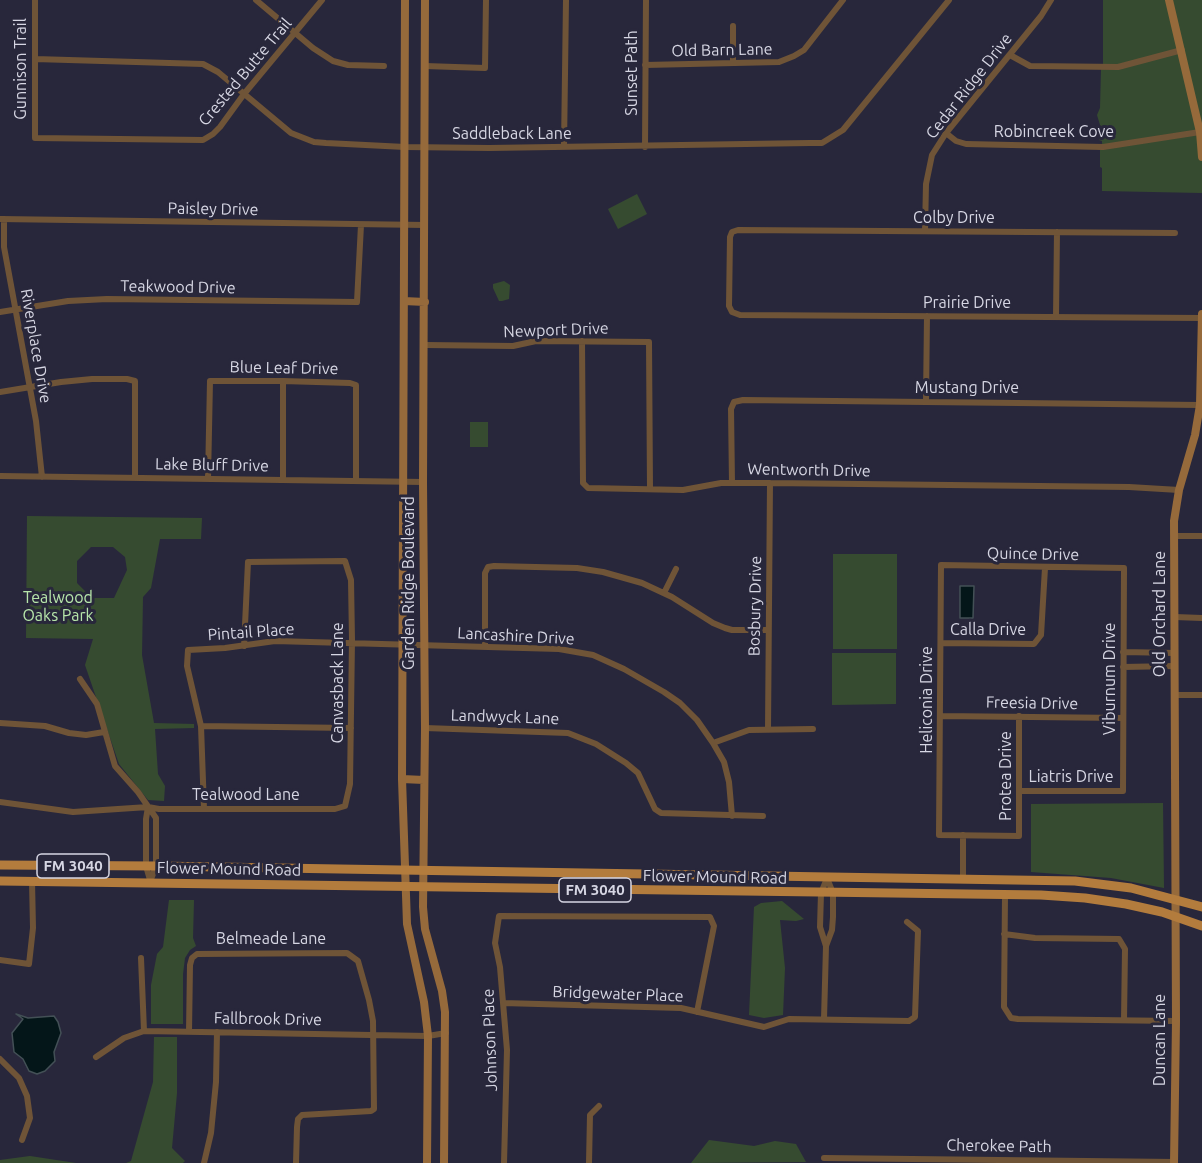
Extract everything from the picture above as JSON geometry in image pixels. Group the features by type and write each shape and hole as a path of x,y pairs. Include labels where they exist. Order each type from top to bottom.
{"main road":[{"name":"Garden Ridge Boulevard","path":"405,0 402,778 406,924 424,1002 428,1036 427,1163"},
{"name":"Garden Ridge Boulevard","path":"425,0 423,888 425,929 442,991 446,1033 444,1163"},
{"path":"1169,0 1200,132 1202,157"},
{"path":"404,301 425,302"},
{"name":"Old Orchard Lane","path":"1175,917 1172,898 1175,695 1174,521 1179,489 1195,435 1200,405 1202,314"},
{"path":"402,778 424,780"},
{"name":"Flower Mound Road","path":"0,865 1075,881 1131,888 1172,898"},
{"name":"Flower Mound Road","path":"0,881 1041,895 1096,899 1132,905 1175,917"},
{"name":"FM 3040","path":"1172,898 1202,907"},
{"name":"FM 3040","path":"1175,917 1202,926"},
{"name":"Duncan Lane","path":"1174,1162 1175,917"}],"street":[{"name":"Gunnison Trail","path":"35,0 35,138"},
{"path":"256,0 333,61 348,65 384,66"},
{"name":"Crested Butte Trail","path":"35,138 203,140 220,127 244,94 322,0"},
{"path":"425,66 484,68 486,0"},
{"path":"564,147 566,0"},
{"name":"Sunset Path","path":"645,147 646,0"},
{"name":"Old Barn Lane","path":"645,65 779,62 794,57 804,50 843,0"},
{"name":"Saddleback Lane","path":"35,59 203,64 218,72 291,133 326,143 405,147 645,147 810,143 822,142 843,130 949,0"},
{"name":"Cedar Ridge Drive","path":"925,231 928,169 932,155 946,133 1010,55 1051,0"},
{"path":"733,63 734,26"},
{"path":"1010,55 1030,66 1118,67 1182,50"},
{"name":"Robincreek Cove","path":"946,133 956,141 966,144 1102,147 1200,132"},
{"name":"Paisley Drive","path":"2,219 425,225"},
{"name":"Riverplace Drive","path":"2,219 4,247 39,440 42,477"},
{"name":"Teakwood Drive","path":"0,312 68,301 107,299 357,302 361,225"},
{"name":"Colby Drive","path":"732,312 729,306 730,243 732,232 743,230 1175,233"},
{"path":"1056,317 1057,232"},
{"name":"Prairie Drive","path":"732,312 740,315 1202,318"},
{"path":"926,401 927,316"},
{"name":"Newport Drive","path":"425,345 513,346 536,341 649,342 650,489"},
{"name":"Wentworth Drive","path":"582,341 583,483 588,488 697,489 708,484 770,483 1179,489"},
{"path":"0,392 92,379 135,381 135,478"},
{"name":"Blue Leaf Drive","path":"208,478 210,381 283,381 356,385 356,481"},
{"path":"283,381 283,480"},
{"name":"Mustang Drive","path":"732,483 731,409 735,402 744,400 1200,405"},
{"name":"Lake Bluff Drive","path":"0,476 423,482"},
{"name":"Bosbury Drive","path":"768,729 770,483"},
{"path":"1175,536 1202,536"},
{"name":"Canvasback Lane","path":"244,646 246,564 250,560 345,561 351,580 351,784 345,806"},
{"name":"Quince Drive","path":"941,565 1124,568"},
{"name":"Heliconia Drive","path":"941,565 939,835 963,835"},
{"path":"485,647 485,573 488,567 540,566 595,571 642,583 725,628 768,630"},
{"name":"Calla Drive","path":"941,643 1034,644 1041,634 1045,568"},
{"name":"Viburnum Drive","path":"1123,791 1124,568"},
{"path":"664,593 676,569"},
{"path":"1175,618 1202,618"},
{"name":"Pintail Place","path":"201,726 187,666 188,650 275,641 424,645"},
{"name":"Lancashire Drive","path":"424,645 576,651 602,658 624,669 680,703 697,720 714,743 724,762 729,782 732,816"},
{"path":"1123,652 1175,653"},
{"path":"1123,667 1175,666"},
{"path":"80,679 97,704 115,766 156,818 150,882"},
{"path":"1175,695 1202,695"},
{"name":"Freesia Drive","path":"940,716 1123,718"},
{"name":"Protea Drive","path":"963,835 1019,836 1019,716"},
{"path":"0,723 45,726 86,735 104,732"},
{"path":"204,809 201,726 351,728"},
{"name":"Landwyck Lane","path":"425,728 545,731 575,735 605,749 638,773 655,809 661,813 763,816"},
{"path":"714,743 744,731 813,729"},
{"name":"Liatris Drive","path":"1019,791 1123,791"},
{"name":"Tealwood Lane","path":"0,802 72,812 148,807 159,809 334,809 345,806"},
{"path":"148,807 146,819 151,866"},
{"path":"963,835 963,880"},
{"path":"825,1018 826,946 820,927 820,893 827,878"},
{"path":"826,946 832,930 833,893 827,878"},
{"path":"0,960 29,964 33,928 32,881"},
{"path":"1005,895 1004,1007 1011,1017 1018,1019 1176,1021"},
{"name":"Johnson Place","path":"504,1163 507,1050 500,967 495,943 499,916 710,917 714,926 697,1012"},
{"name":"Bridgewater Place","path":"503,1003 681,1008 764,1027 789,1019 825,1018 859,1022 909,1022 915,1017 918,931 907,922"},
{"path":"1004,934 1035,938 1119,939 1125,949 1124,1020"},
{"name":"Belmeade Lane","path":"189,1032 190,965 192,958 197,954 347,953 354,956 362,972 369,1000 373,1034"},
{"path":"141,958 144,1031"},
{"name":"Fallbrook Drive","path":"96,1057 124,1038 144,1031 428,1036 446,1033"},
{"path":"204,1163 211,1133 216,1082 217,1032"},
{"path":"296,1163 297,1127 298,1119 302,1115 374,1109 373,1034"},
{"path":"0,1059 19,1078 27,1096 30,1118 22,1140"},
{"path":"589,1163 590,1115 599,1106"},
{"name":"Cherokee Path","path":"824,1158 1174,1162"}],"green space":[{"path":"1103,0 1202,0 1202,193 1102,191 1100,149 1102,149 1102,141 1099,140 1100,125 1097,115 1100,108 1101,69 1103,69"},
{"path":"637,194 647,214 618,229 608,209"},
{"path":"504,281 510,285 509,299 499,301 493,284"},
{"path":"470,422 488,422 488,447 470,447"},
{"name":"Tealwood Oaks Park","path":"27,516 202,518 201,539 160,539 151,588 143,597 142,655 154,723 194,724 194,728 155,729 158,774 165,786 164,801 148,800 119,764 85,665 93,639 26,638","holes":["91,547 113,547 125,557 127,570 114,598 92,598 77,583 77,561"]},
{"path":"833,554 897,554 897,649 833,649"},
{"path":"832,653 896,653 896,704 832,705"},
{"path":"1163,803 1164,888 1111,878 1031,872 1031,804"},
{"path":"169,900 194,900 193,938 196,946 185,958 183,1024 151,1024 151,985 157,954 163,947"},
{"path":"782,901 804,919 780,920 785,968 783,1015 764,1018 749,1015 754,907 761,903"},
{"path":"154,1037 177,1037 177,1093 172,1148 185,1161 183,1163 126,1163 131,1161 153,1082"},
{"path":"709,1140 754,1146 775,1141 796,1144 806,1162 691,1163"},
{"path":"30,1156 76,1163 0,1163 0,1160"}],"shaded area":[{"path":"960,586 974,586 973,618 960,618"},
{"path":"16,1014 28,1018 54,1016 58,1022 61,1033 54,1052 55,1061 45,1071 37,1074 29,1071 23,1059 14,1052 12,1033 23,1019"}]}
